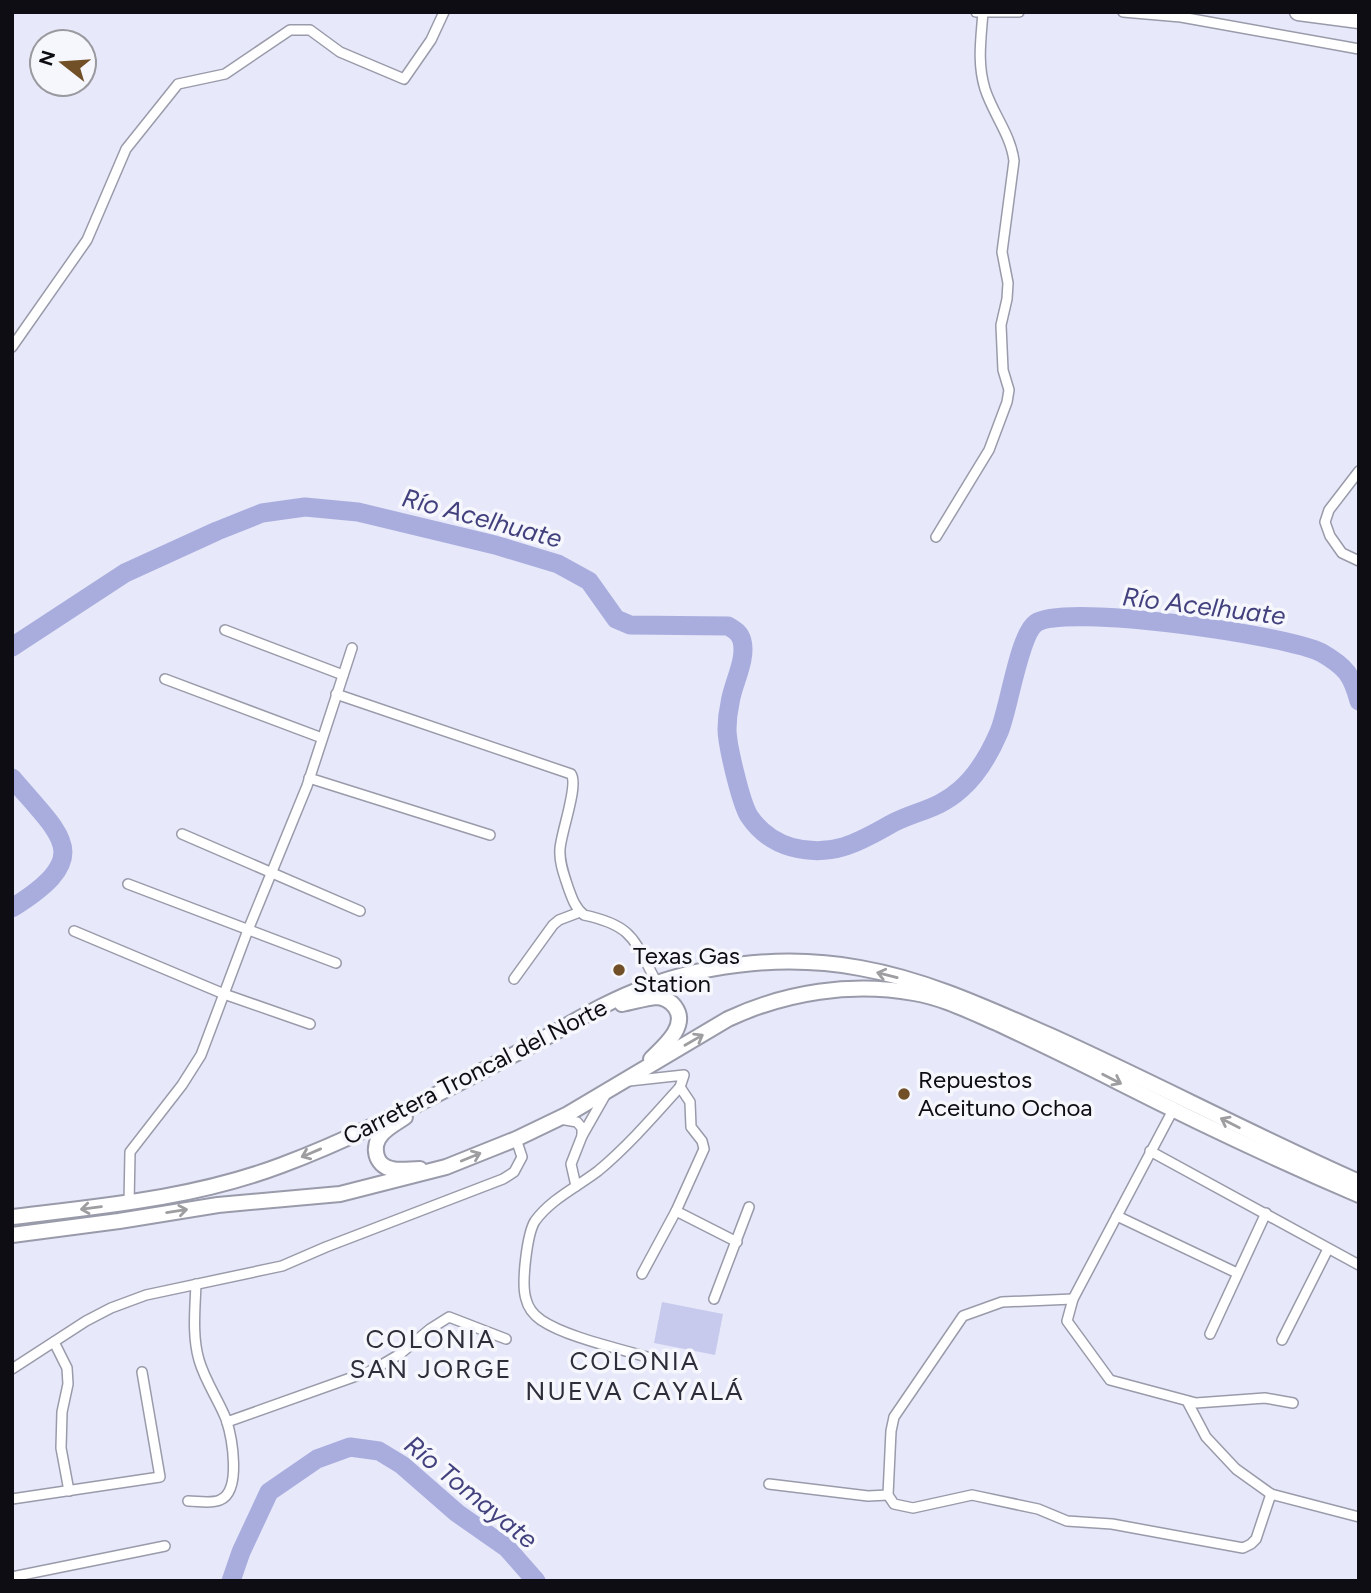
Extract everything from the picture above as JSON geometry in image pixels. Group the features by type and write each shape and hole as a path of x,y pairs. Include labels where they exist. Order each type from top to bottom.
{"highway":[{"path":"1298,12 1359,20"}],"main road":[{"name":"Carretera Troncal del Norte","path":"12,1217 180,1195 282,1165 356,1134 602,1007 657,984 730,966 809,962 860,968 913,981 971,1001 1079,1049 1261,1138 1359,1182"},
{"path":"12,1235 218,1205 340,1194 446,1167 558,1119 728,1019 765,1004 825,990 898,990 955,1004 1066,1055 1173,1110 1359,1195"},
{"path":"602,1007 656,997 669,1001 676,1008 679,1023 675,1032 632,1077"},
{"path":"437,1093 382,1133 375,1152 379,1162 394,1170 446,1167"}],"street":[{"path":"12,347 87,240 126,149 178,84 225,74 290,30 310,30 340,52 404,79 431,40 444,12"},
{"path":"936,537 989,450 1004,413 1009,390 1003,370 1001,326 1008,284 1002,252 1014,161 1013,149 986,92 979,68 980,13 1019,12"},
{"path":"1123,12 1181,17 1359,49"},
{"path":"1359,471 1329,510 1325,522 1330,536 1342,553 1359,561"},
{"path":"225,630 342,675"},
{"path":"129,1203 130,1152 182,1086 201,1055 309,778 352,648"},
{"path":"165,679 322,738"},
{"path":"336,694 571,774 575,782 559,852 572,900 580,912 619,925 632,937 657,984"},
{"path":"309,778 490,835"},
{"path":"182,834 360,911"},
{"path":"128,884 336,963"},
{"path":"514,979 553,925 580,912"},
{"path":"74,930 224,993 310,1024"},
{"path":"632,1077 647,1080 684,1075 680,1087 627,1144 538,1217 531,1227 524,1293 531,1311 559,1329 647,1357"},
{"path":"642,1274 676,1211 704,1149 702,1141 691,1127 690,1102 680,1087"},
{"path":"576,1186 571,1164 582,1136 608,1091"},
{"path":"1173,1110 1073,1299 1067,1321 1111,1380 1196,1403 1265,1398 1293,1403"},
{"path":"558,1119 578,1122 582,1128 582,1136"},
{"path":"12,1368 111,1308 146,1295 282,1266 503,1179 514,1172 523,1157 516,1139"},
{"path":"1150,1151 1359,1265"},
{"path":"714,1299 749,1207"},
{"path":"676,1211 737,1242"},
{"path":"1210,1334 1266,1213"},
{"path":"1116,1216 1237,1273"},
{"path":"1282,1340 1328,1249"},
{"path":"188,1501 213,1502 223,1499 230,1491 234,1469 227,1422 198,1359 195,1333 196,1284"},
{"path":"1073,1299 1002,1302 963,1316 894,1417 888,1495 894,1504 913,1508 972,1495 1038,1509 1067,1521 1112,1524 1243,1548 1256,1539 1271,1494"},
{"path":"227,1422 373,1370 400,1354 449,1317 506,1339"},
{"path":"54,1342 67,1368 68,1384 62,1412 61,1448 69,1490"},
{"path":"12,1499 160,1477 142,1372"},
{"path":"1188,1401 1206,1437 1236,1469 1271,1494 1359,1517"},
{"path":"769,1484 868,1496 888,1495"},
{"path":"12,1577 165,1546"}],"shaded area":[{"path":"662,1302 723,1314 715,1355 654,1343"}],"waterway":[{"name":"Río Acelhuate","path":"12,647 125,573 262,513 305,507 358,512 495,545 558,564 589,581 616,619 630,625 728,626 737,632 742,641 743,656 731,696 727,729 735,774 746,809 757,826 773,839 791,847 819,851 855,843 944,802 973,777 999,732 1024,641 1036,623 1055,618 1130,619 1224,630 1301,646 1322,653 1342,667 1351,678 1359,701"},
{"name":"Río Acelhuate","path":"12,778 45,816 62,846 62,860 54,874 38,890 12,908"},
{"name":"Río Tomayate","path":"231,1581 241,1552 269,1492 317,1459 350,1447 379,1451 402,1465 457,1513 507,1548 536,1581"}],"place":[{"name":"Texas Gas Station","path":"619,970"},
{"name":"Repuestos Aceituno Ochoa","path":"904,1094"}],"district":[{"name":"COLONIA SAN JORGE","path":"431,1354"},
{"name":"COLONIA NUEVA CAYALÁ","path":"635,1376"}]}
